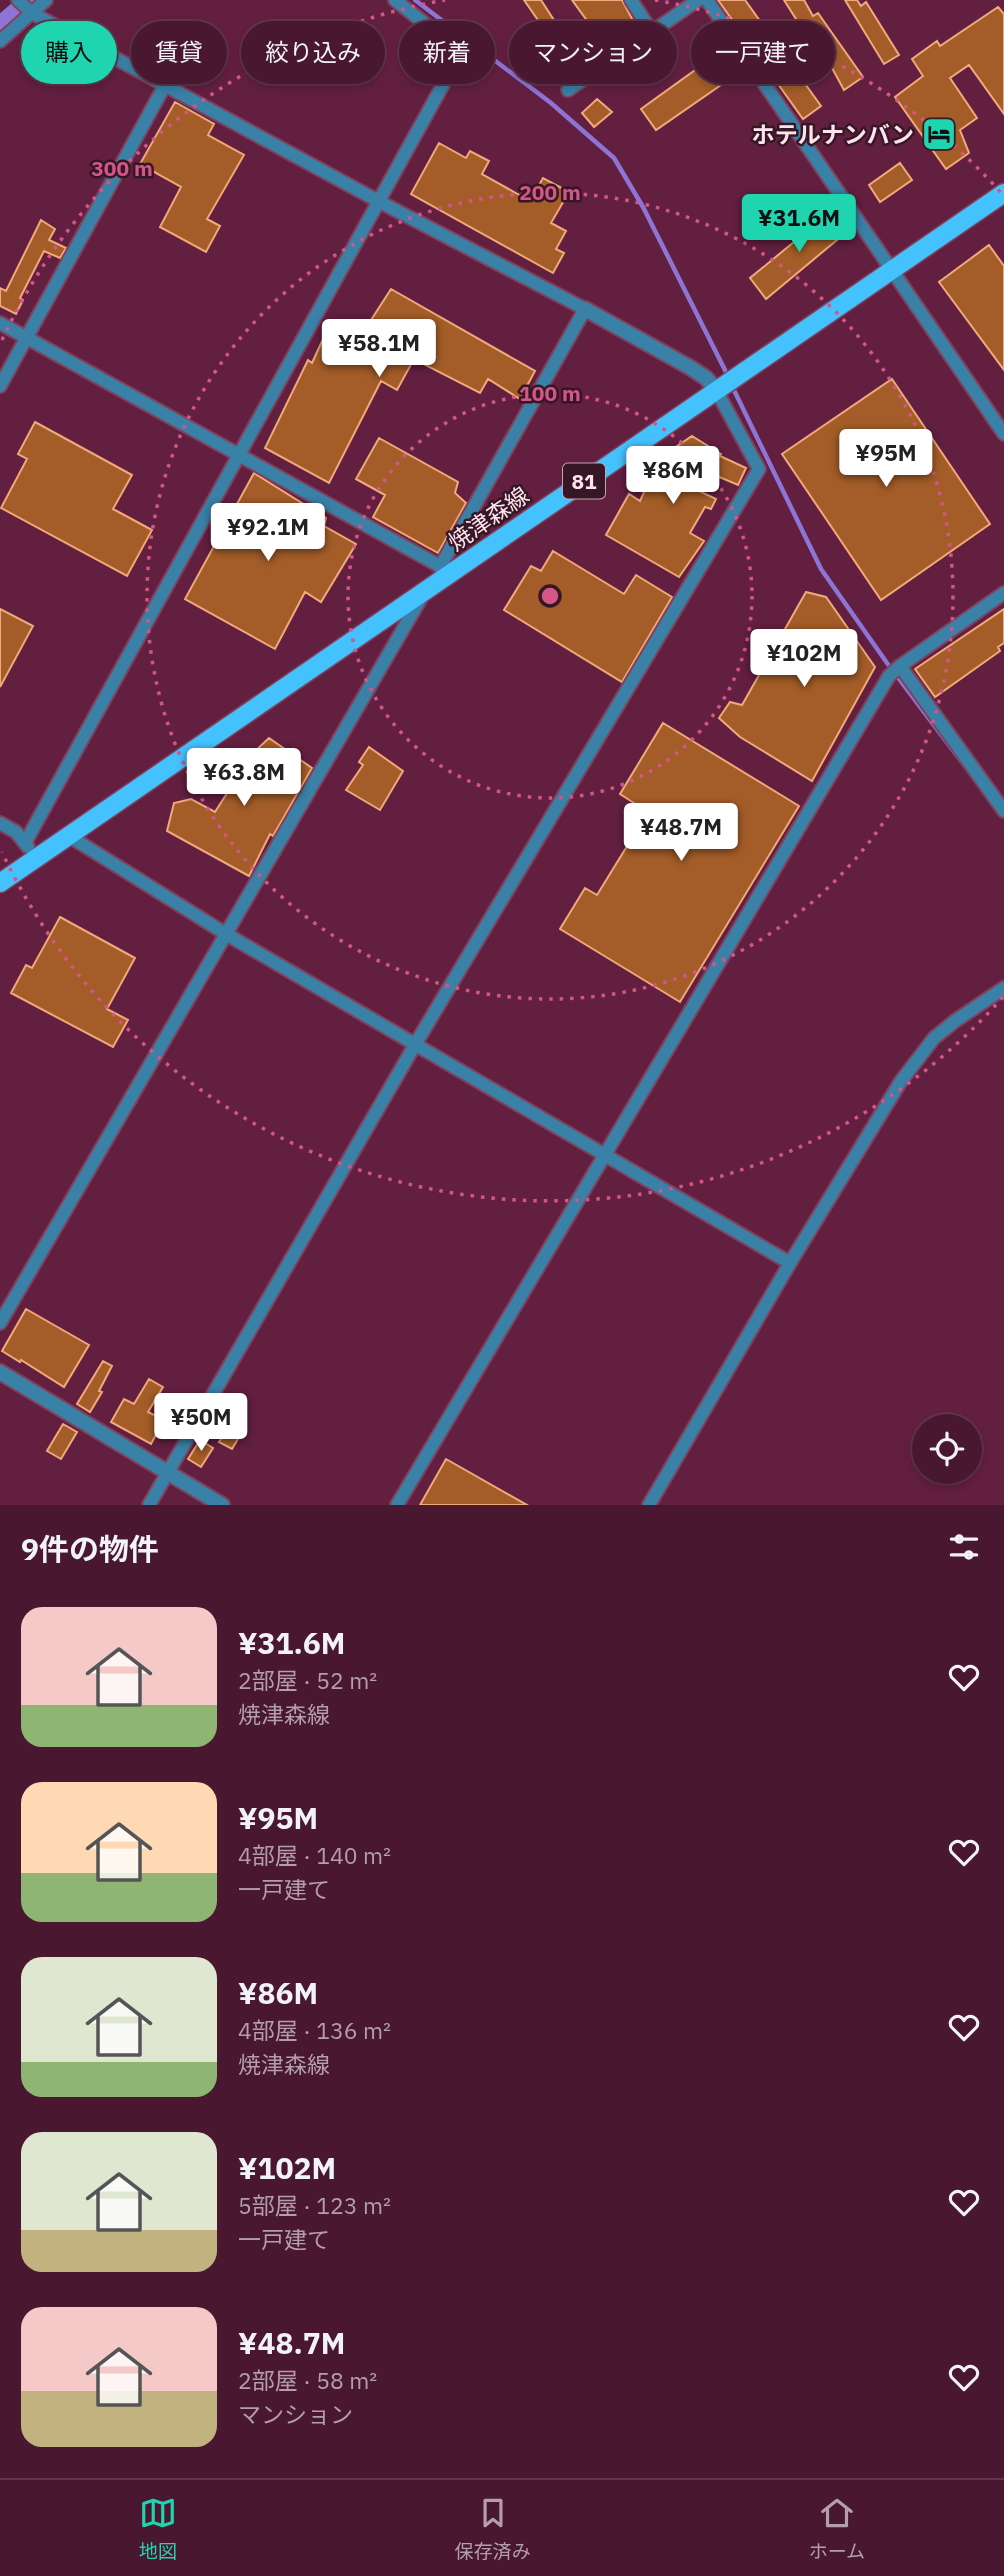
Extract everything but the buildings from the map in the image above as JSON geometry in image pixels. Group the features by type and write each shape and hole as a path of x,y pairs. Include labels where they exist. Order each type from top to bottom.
{"main road":[{"name":"焼津森線","path":"0,883 424,593 446,570 1004,193"}],"street":[{"path":"18,0 32,13 691,368 706,378 716,390 759,469 416,1043 149,1505"},
{"path":"0,41 46,0"},
{"path":"25,843 461,52 395,0"},
{"path":"631,0 645,21"},
{"path":"668,21 698,0"},
{"path":"707,0 1004,434"},
{"path":"568,90 577,84"},
{"path":"0,386 164,85"},
{"path":"0,323 446,570 584,309"},
{"path":"0,1324 424,593"},
{"path":"397,1505 890,676 900,666 1004,593"},
{"path":"900,666 1004,811"},
{"path":"0,823 16,832 37,858"},
{"path":"69,836 226,934 790,1263"},
{"path":"649,1505 790,1263 917,1058 934,1038 1004,988"},
{"path":"0,1373 222,1505"}],"waterway":[{"path":"0,29 34,0"},
{"path":"415,0 551,103 614,158 643,207 729,378"},
{"path":"732,386 821,569 964,765"}],"place":[{"name":"ホテルナンバン","path":"939,134"}]}
